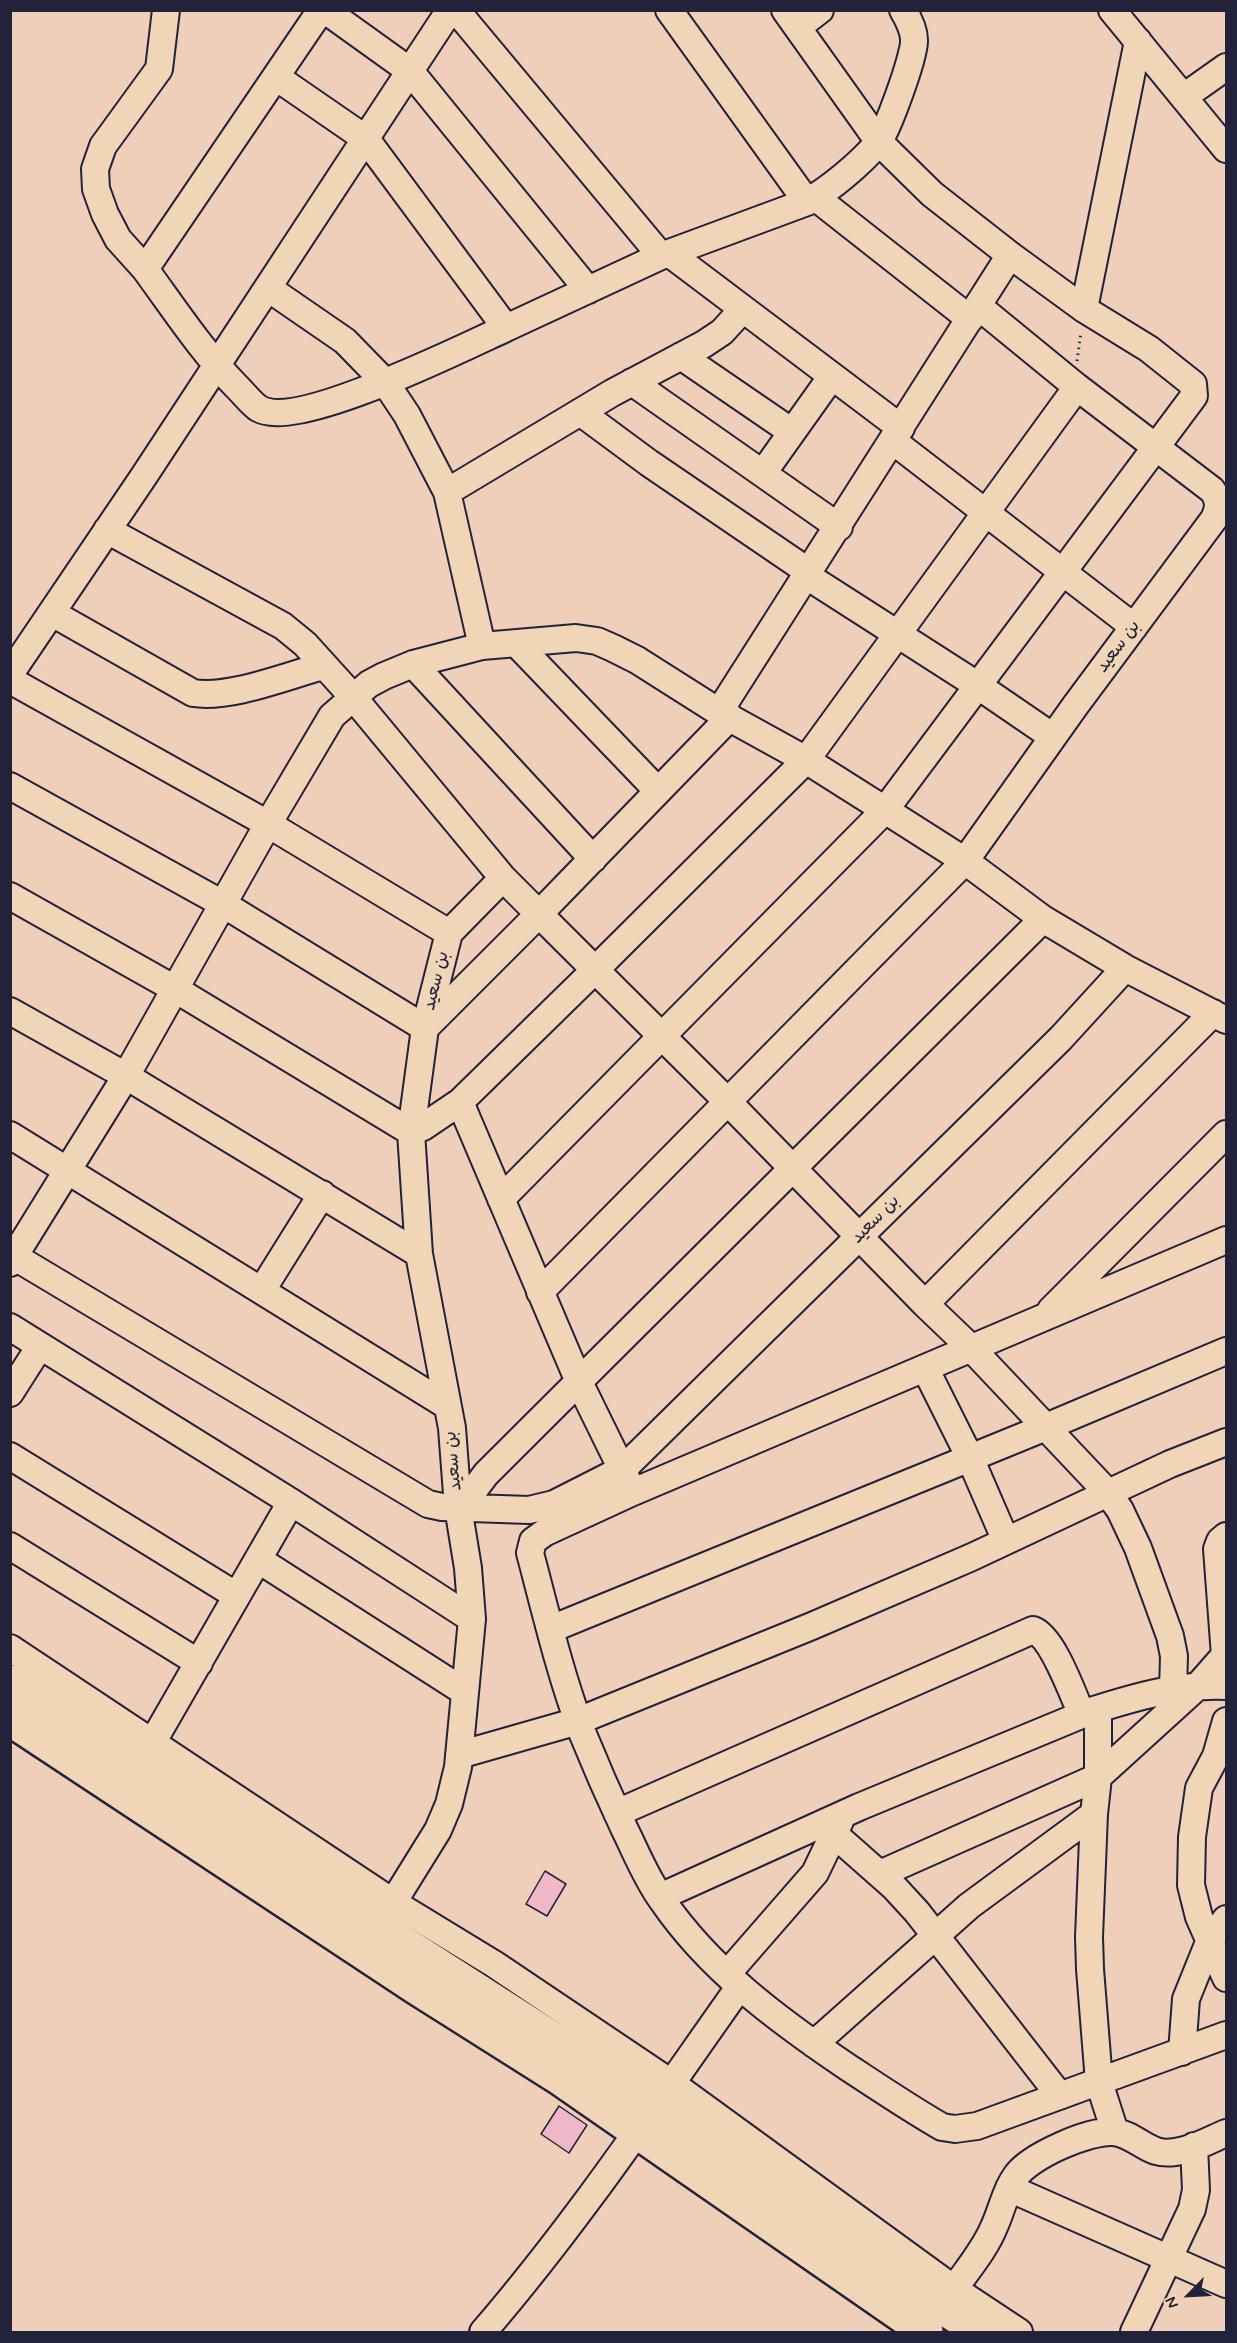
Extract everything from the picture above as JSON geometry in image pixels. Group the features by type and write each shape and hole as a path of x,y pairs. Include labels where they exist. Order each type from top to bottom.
{"main road":[{"path":"10,1682 145,1754 385,1914 664,2094 724,2152 813,2202 925,2296 981,2332"},
{"path":"10,1719 417,1988 558,2077 926,2332"}],"street":[{"path":"166,10 159,69 103,146 95,168 96,189 105,214 118,239 145,269 216,366 258,408 273,413 299,410 342,398 385,382 665,255 811,200 879,142 902,87 914,41 903,10"},
{"path":"145,269 323,10 410,71 588,290"},
{"path":"10,674 268,288 450,10"},
{"path":"456,10 665,255 743,309 832,376 986,512 1134,627"},
{"path":"669,10 811,200 974,312 1156,446"},
{"path":"501,1199 885,810 1191,401 1195,390 1193,384 1179,371 1084,309 932,194 879,142 792,19 820,10"},
{"path":"1112,10 1227,149"},
{"path":"1084,309 1138,40"},
{"path":"1185,96 1227,67"},
{"path":"276,77 366,139 506,328"},
{"name":"بن سعيد","path":"424,1028 593,859 658,791 725,715 808,574 1010,255"},
{"path":"268,288 345,341 385,382 407,415 447,492 482,646"},
{"path":"447,492 632,382 704,344 722,332 743,309"},
{"path":"681,356 792,432"},
{"path":"763,473 832,376"},
{"path":"632,382 839,526"},
{"path":"10,896 175,989 411,1131 423,1127 460,1101 806,760 1077,387"},
{"path":"580,412 808,574 1053,737"},
{"name":"بن سعيد","path":"540,1292 965,861 1053,737 1214,519 1219,505 1218,497 1156,446"},
{"path":"107,530 283,626 305,644 353,697 503,878 728,1102 925,1304 972,1348 1108,1493 1120,1510 1138,1548 1170,1636 1185,1689"},
{"path":"52,613 193,693 208,696 323,666"},
{"path":"12,1258 126,1076 268,824 332,716 369,684 413,664 482,646 576,638 597,641 637,660 725,715 806,760 965,861 1043,919 1125,968 1220,1016 925,1304"},
{"path":"516,643 658,791"},
{"path":"413,664 593,859"},
{"path":"10,680 268,824 448,933 503,878"},
{"path":"10,786 224,904 424,1028"},
{"name":"بن سعيد","path":"460,1506 486,1474 1043,919"},
{"name":"بن سعيد","path":"385,1914 438,1830 449,1804 459,1755 472,1619 455,1454 419,1254 411,1131 424,1028 448,933"},
{"name":"بن سعيد","path":"628,1480 859,1237 1061,1038 1125,968"},
{"path":"10,1011 126,1076 419,1254"},
{"path":"460,1101 579,1382 628,1480 533,1541 530,1553 578,1721 617,1813 644,1869 660,1898 677,1920 733,1980 777,2018 942,2127 955,2129 977,2126 1227,2035"},
{"path":"1043,1319 1227,1134"},
{"path":"10,1135 446,1405"},
{"path":"262,1290 322,1194"},
{"name":"بن سعيد","path":"12,1258 428,1504 442,1507 529,1510 628,1480 925,1368 1227,1240"},
{"path":"10,1327 291,1502 472,1619"},
{"path":"10,1393 40,1346"},
{"path":"551,1629 1046,1428 1227,1351"},
{"path":"925,1368 970,1458 1006,1541"},
{"path":"459,1755 578,1721 812,1626 1006,1541 1170,1464 1227,1442"},
{"path":"10,1456 237,1596"},
{"path":"10,1648 145,1754 291,1502"},
{"path":"880,1874 1098,1777 1185,1689 1226,1655 1217,1549 1220,1541 1227,1536"},
{"path":"10,1546 199,1663"},
{"path":"259,1560 465,1692"},
{"path":"617,1813 1033,1630 1041,1635 1090,1712 1098,1777 1094,1814 1089,1936 1099,2082 1115,2132"},
{"path":"660,1898 838,1825 1090,1712 1121,1701 1185,1689 1227,1686"},
{"path":"1227,1721 1216,1756 1199,1788 1192,1837 1191,1885 1199,1917 1227,1978"},
{"path":"814,2044 969,1906 1094,1814"},
{"path":"838,1825 936,1935 1060,2096"},
{"path":"483,2332 529,2276 664,2094 733,1980 815,1873 838,1825"},
{"path":"1182,2052 1186,1999 1209,1942 1227,1919"},
{"path":"954,2289 994,2228 1009,2188 1017,2175 1040,2156 1095,2134 1115,2132 1133,2137 1157,2151 1177,2152 1227,2133"},
{"path":"1134,2332 1192,2209 1196,2190 1194,2146"},
{"path":"1009,2188 1227,2284"},
{"path":"813,2202 1019,2332"}],"path":[{"path":"1077,387 1078,346 1084,309"}],"building":[{"path":"545,1871 566,1884 547,1916 526,1904"},
{"path":"559,2106 587,2125 569,2153 541,2134"}]}
